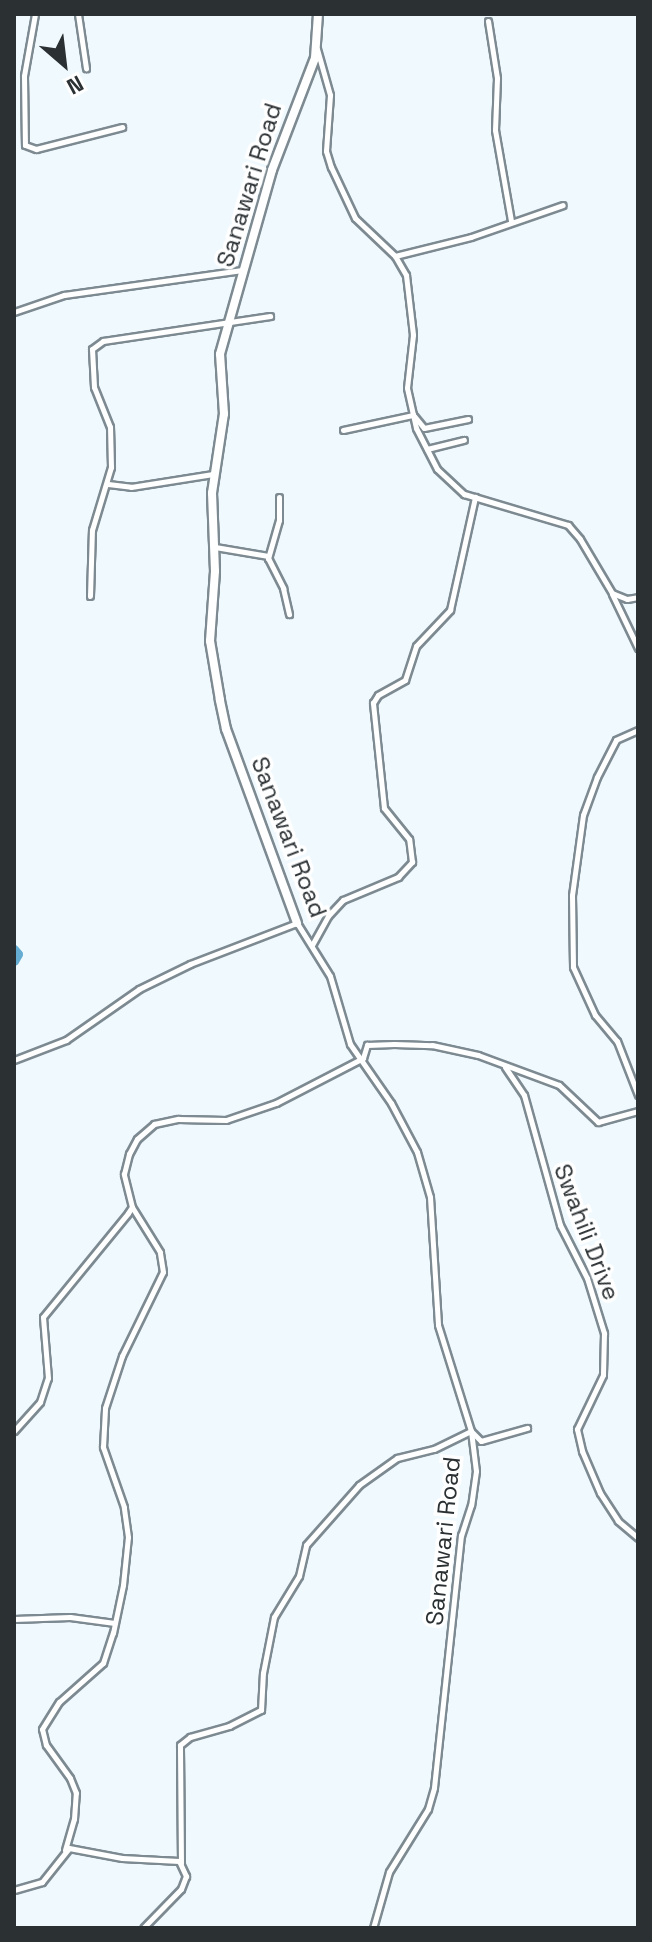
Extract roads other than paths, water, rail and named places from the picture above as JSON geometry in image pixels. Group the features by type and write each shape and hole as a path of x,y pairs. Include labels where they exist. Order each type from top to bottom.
{"street":[{"path":"35,14 19,115 23,140 31,149 122,127"},
{"path":"78,14 86,68"},
{"name":"Sanawari Road","path":"318,14 317,49 292,111 242,270 220,354 224,414 213,474 215,547 210,641 226,729 297,923 330,976 350,1044 363,1058 391,1103 428,1180 438,1325 471,1431 476,1471 471,1505 461,1535 434,1788 428,1809 389,1872 373,1928"},
{"path":"488,21 497,78 495,130 511,221"},
{"path":"317,49 330,95 326,151 331,167 355,218 395,256 406,275 413,335 407,380 414,416 437,469 464,494 568,525 580,539 612,593 638,648"},
{"path":"395,256 471,237 563,205"},
{"path":"14,312 64,295 242,270"},
{"path":"90,596 92,530 108,484 110,433 94,387 90,355 95,346 103,341 270,316"},
{"path":"414,416 424,428 468,419"},
{"path":"343,430 414,416"},
{"path":"427,449 464,440"},
{"path":"108,484 131,487 213,474"},
{"path":"279,497 279,520 268,556 283,588 289,614"},
{"path":"312,945 337,905 349,896 398,877 412,862 409,839 384,808 374,701 405,680 415,649 450,610 475,497"},
{"path":"215,547 268,556"},
{"path":"612,593 627,599 638,597"},
{"path":"638,730 616,740 597,777 583,815 572,895 573,967 595,1015 617,1041 638,1095"},
{"path":"14,1060 66,1040 139,989 190,964 297,923"},
{"path":"14,1890 48,1878 65,1850 74,1819 76,1793 70,1778 46,1745 42,1729 59,1702 103,1663 115,1623 128,1537 124,1507 102,1440 105,1408 122,1356 162,1279 164,1265 132,1207 124,1183 129,1154 142,1133 154,1124 178,1119 226,1120 276,1103 363,1058 367,1045 432,1045 478,1055 559,1085 598,1122 638,1111"},
{"name":"Swahili Drive","path":"505,1066 524,1095 560,1225 587,1278 604,1333 603,1375 577,1429 582,1451 600,1493 618,1521 638,1538"},
{"path":"14,1431 35,1410 46,1386 49,1363 42,1328 43,1317 132,1207"},
{"path":"143,1928 181,1889 186,1876 181,1863 180,1745 190,1737 229,1726 261,1710 263,1673 274,1617 299,1576 306,1545 359,1485 381,1467 471,1431 481,1441 527,1428"},
{"path":"14,1619 70,1617 115,1623"},
{"path":"65,1850 76,1848 181,1863"}],"waterway":[{"path":"14,949 18,954 14,961"}]}
